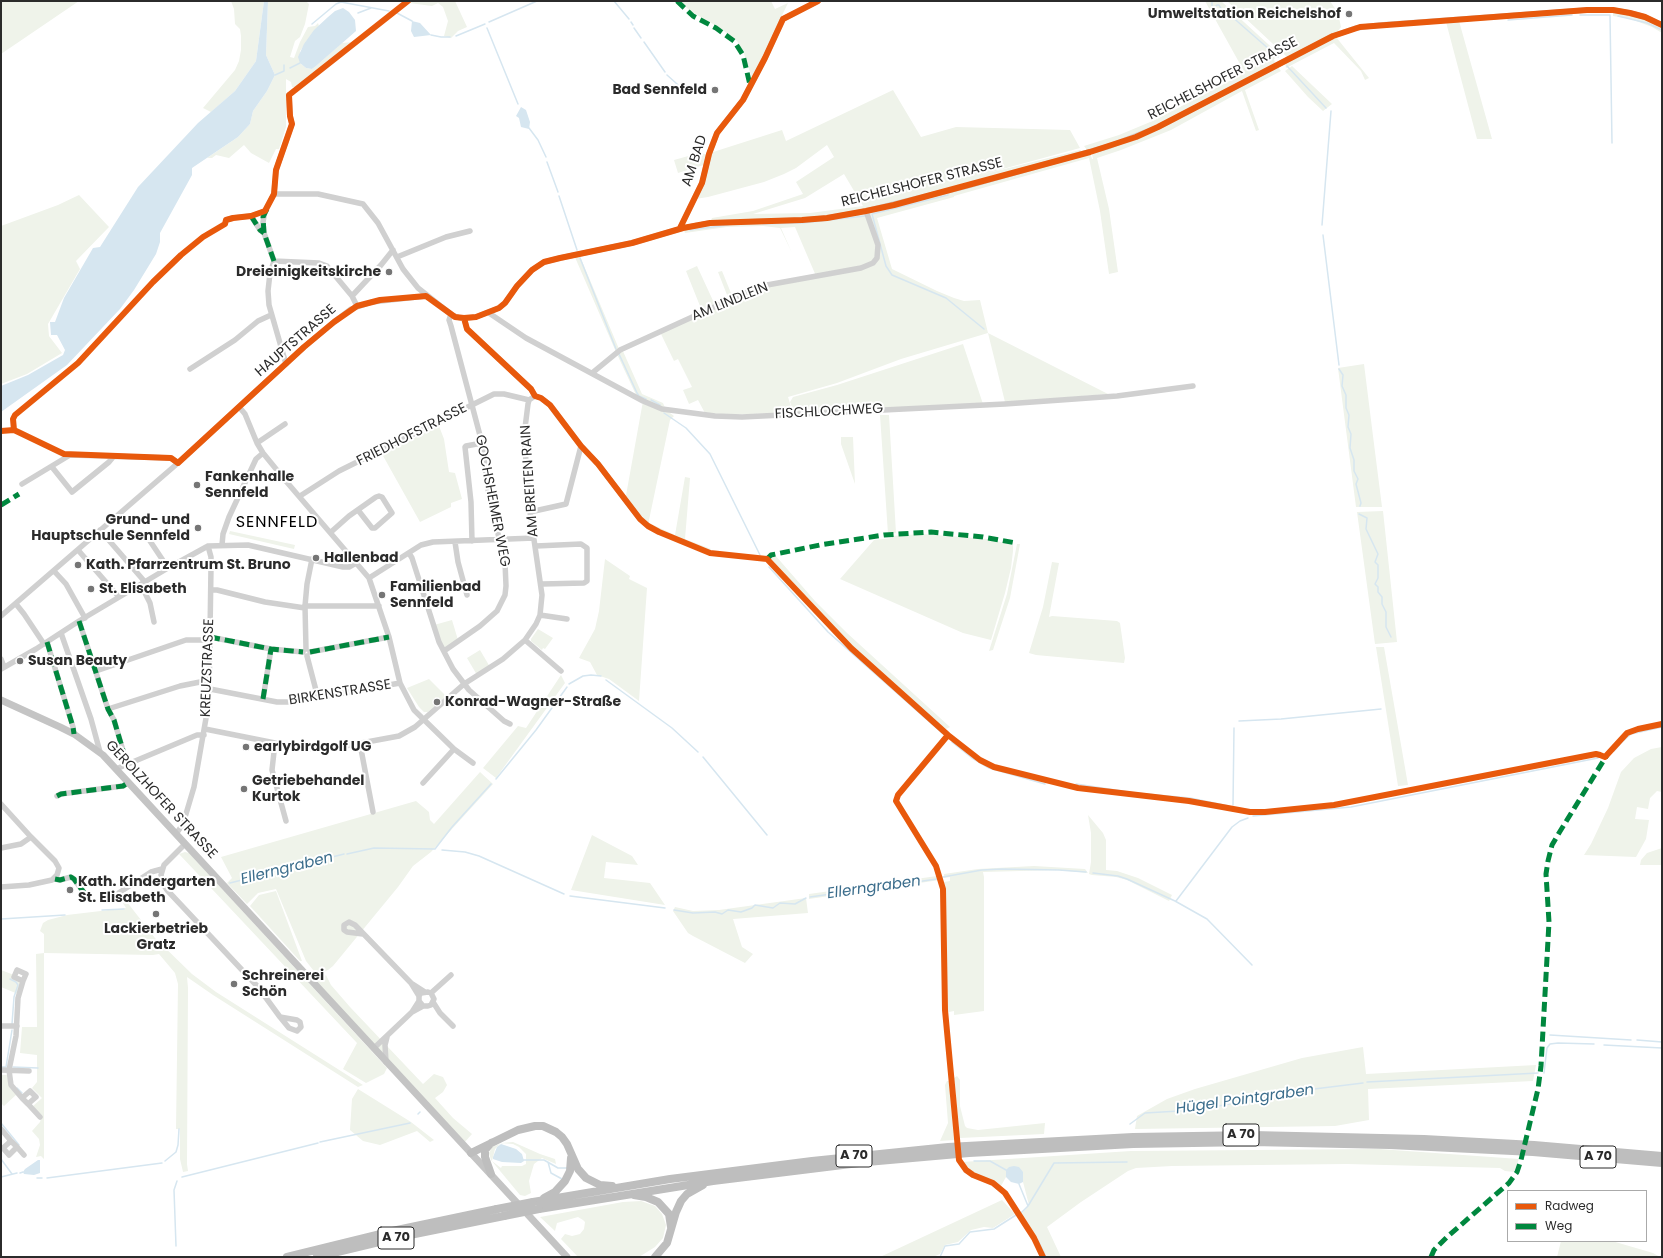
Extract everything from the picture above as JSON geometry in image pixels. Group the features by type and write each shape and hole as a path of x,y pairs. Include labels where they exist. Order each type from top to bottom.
{"highway":[{"path":"471,1153 493,1141 527,1127 543,1126 556,1132 562,1137 567,1144 581,1174 592,1182 600,1185 630,1186"},
{"name":"A 70","path":"287,1257 397,1230 533,1202 768,1166 1133,1137 1246,1135 1389,1138 1534,1149 1662,1163"},
{"path":"491,1174 486,1162 485,1150 493,1141"},
{"name":"A 70","path":"1534,1149 1662,1156"},
{"name":"A 70","path":"317,1257 400,1237 539,1209 713,1181 949,1151"},
{"path":"533,1202 555,1192 565,1182 570,1171 571,1155"},
{"path":"655,1257 666,1246 672,1231 678,1206 687,1194 713,1181"},
{"path":"624,1195 646,1197 658,1202 668,1214 672,1231"}],"main road":[{"name":"GEROLZHOFER STRASSE","path":"1,700 45,719 74,734 100,752 568,1257"}],"street":[{"name":"AM BAD","path":"680,228 702,183 709,154 717,133 736,111 743,100 783,19 818,1"},
{"name":"REICHELSHOFER STRASSE","path":"451,314 464,318 476,317 489,313 505,303 526,275 544,262 632,243 680,228 710,223 827,218 866,211 894,205 1090,152 1136,137 1328,38 1347,30 1380,25 1587,10 1613,10 1630,13 1645,17 1662,25"},
{"path":"286,364 271,315 268,291 270,273 274,260 264,233 263,222 265,212 274,194 276,170 292,124 289,95"},
{"path":"274,194 318,194 362,204 378,222 403,269 418,288 426,296 451,314"},
{"name":"AM LINDLEIN","path":"592,373 620,350 747,292 768,285 861,268 873,263 877,258 878,246 866,211"},
{"path":"226,220 237,216 251,216 265,212"},
{"path":"251,216 264,233"},
{"path":"397,257 446,237 470,231"},
{"name":"HAUPTSTRASSE","path":"352,296 393,250"},
{"path":"274,260 323,264 332,271 352,296 357,306"},
{"name":"HAUPTSTRASSE","path":"1,616 178,463 329,326 357,306 380,300 426,296"},
{"name":"FISCHLOCHWEG","path":"489,313 526,338 643,401 662,409 715,416 742,417 1005,404 1117,396 1193,386"},
{"name":"GOCHSHEIMER WEG","path":"444,651 480,626 496,611 505,595 506,575 505,562 489,497 482,443 449,320 451,314"},
{"path":"190,369 235,340 258,320 271,315"},
{"path":"464,318 467,329 531,388 535,396 541,398 550,405 640,519"},
{"name":"FRIEDHOFSTRASSE","path":"300,496 339,472 494,394 499,393 529,400"},
{"path":"529,400 535,396"},
{"name":"AM BREITEN RAIN","path":"205,732 314,749 329,749 399,736 415,727 464,684 503,659 526,640 540,615 542,595 542,584 530,512 524,436 529,400"},
{"path":"240,408 247,418 263,453 369,578 389,637 400,683 414,710 454,749 473,763"},
{"path":"257,442 285,424"},
{"path":"472,541 471,502 465,447 482,443"},
{"path":"530,512 566,504 581,446"},
{"path":"222,545 223,534 229,517 256,459 263,453"},
{"path":"22,484 70,455 171,458 178,463"},
{"path":"52,467 72,492 109,462 114,456"},
{"path":"331,532 358,510 379,496 382,497 392,513 391,516 372,528 358,510"},
{"path":"100,530 143,584 150,603 154,622"},
{"path":"146,535 168,568"},
{"path":"369,578 421,545 433,542 534,538"},
{"path":"455,542 460,571 467,595"},
{"name":"AM BREITEN RAIN","path":"536,546 582,544 587,548 587,581 584,583 542,584"},
{"path":"1,659 2,668 119,597 208,546 248,545 346,567 356,563"},
{"name":"KREUZSTRASSE","path":"176,834 185,819 194,787 205,732 210,689 211,557 208,546"},
{"path":"78,550 119,597"},
{"path":"409,553 439,642 453,669 464,684 504,721 510,724"},
{"path":"312,559 307,584 305,607 307,652 318,698"},
{"path":"54,571 66,584 85,618"},
{"path":"211,590 217,590 265,602 305,607 379,606"},
{"path":"16,604 45,643 74,727 74,734"},
{"path":"540,615 567,619"},
{"path":"79,621 108,709 114,720 127,764"},
{"path":"61,633 91,719 100,752"},
{"path":"96,671 186,640 210,639 271,649 307,652 389,637"},
{"path":"526,640 561,671"},
{"path":"263,699 271,649"},
{"path":"108,709 180,686 210,680"},
{"name":"BIRKENSTRASSE","path":"210,689 277,702 294,702 400,683"},
{"path":"116,769 205,732"},
{"path":"275,743 272,770 286,821"},
{"path":"360,744 373,812"},
{"path":"423,783 454,749"},
{"path":"57,796 61,794 123,786 128,783"},
{"path":"1,804 57,864 58,872 55,879"},
{"path":"1,848 21,844 31,837"},
{"path":"117,894 151,872 162,869 185,844"},
{"path":"162,869 162,881 167,890 244,971 280,1017"},
{"path":"1,886 29,885 71,877 74,878 88,898"},
{"path":"364,934 411,983 424,992 431,993"},
{"path":"431,993 451,975"},
{"path":"23,981 18,998 17,1026 9,1070 11,1086 40,1117"},
{"path":"411,983 419,999 426,1006 440,1013"},
{"path":"374,1048 412,1012 424,992"},
{"path":"431,993 433,1002 440,1013 453,1026"},
{"path":"412,1012 415,1012 433,1002"},
{"path":"1,1026 17,1026"},
{"path":"386,1062 385,1044 388,1036"},
{"path":"1,1070 29,1071"},
{"path":"22,1098 30,1091 36,1097 28,1104"},
{"path":"1,1129 24,1155"},
{"path":"12,1141 3,1148 9,1155 17,1148"}],"shaded area":[{"path":"1,1 79,1 1,54"},
{"path":"231,1 264,1 256,61 235,91 211,112 203,108 235,70 239,61 241,50 240,29 235,24 234,9"},
{"path":"264,1 268,1 266,55 275,75 267,91 253,111 250,124 238,137 192,168 192,175 160,233 160,242 156,254 134,290 120,309 67,365 1,412 1,386 28,375 63,355 65,350 57,335 51,335 50,322 55,322 64,298 93,248 100,247 138,187 198,123 235,91 256,61"},
{"path":"268,1 306,1 309,4 305,24 300,37 295,41 290,57 294,58 308,27 315,26 318,23 319,26 300,51 300,63 306,68 312,69 342,43 353,42 295,87 292,87 291,82 286,79 286,127 279,149 276,149 269,163 251,153 244,145 229,158 216,155 212,158 207,158 238,137 250,124 253,111 267,91 275,75 266,55"},
{"path":"412,1 455,1 467,27 458,31 451,38 444,36 448,21 443,7 438,3 432,6 409,3"},
{"path":"680,1 771,1 775,9 788,3 752,78 744,54 737,41 720,28 690,11"},
{"path":"1205,1 1221,1 1280,55 1274,59 1275,63 1158,124 1110,144 1087,150 1084,146 1119,135 1155,120 1245,73"},
{"path":"1227,1 1330,1 1338,13 1341,27 1338,31 1287,57"},
{"path":"343,8 349,12 355,20 356,31 312,69 306,68 300,63 298,57 304,44 314,30 328,17 335,11"},
{"path":"1613,10 1630,13 1662,25 1662,33 1652,27 1631,19 1613,16"},
{"path":"412,21 420,23 431,35 414,37 411,31"},
{"path":"1459,21 1492,139 1477,139 1446,22"},
{"path":"1336,37 1369,78 1365,80 1361,71 1334,43 1286,68 1285,63"},
{"path":"1292,66 1332,104 1323,111 1308,97 1285,71"},
{"path":"1278,67 1281,71 1245,90 1259,130 1256,131 1242,91 1171,130 1097,158 1109,209 1118,272 1109,274 1100,211 1089,158 877,218 892,269 954,298 964,301 980,300 988,333 901,359 837,383 788,397 793,413 706,415 698,400 689,404 683,390 692,387 678,359 674,361 661,334 702,311 686,271 697,266 715,305 729,300 718,272 722,271 733,298 747,292 816,276 795,227 781,228 792,253 780,228 763,226 727,227 685,233 683,228 710,223 712,218 753,211 803,194 796,182 834,157 827,145 796,168 784,174 764,182 695,199 707,164 678,173 674,160 699,153 707,155 782,130 786,141 893,90 921,137 956,127 1070,130 1080,148 977,176 1080,150 1085,153 1090,152 1093,159 1092,154 1123,144 1159,129","holes":["844,174 863,206 810,213 753,214 805,198"]},
{"path":"521,107 526,110 530,122 529,129 521,127 519,118 516,116"},
{"path":"79,195 109,227 76,261 80,269 48,324 49,336 62,353 27,374 1,384 1,226 58,205"},
{"path":"579,254 619,349 622,349 642,394 663,403 666,410 674,416 670,420 649,523 675,535 685,477 690,478 685,539 711,549 710,551 649,526 625,501 643,401 637,397 616,352 574,255"},
{"path":"988,333 1108,394 1005,402"},
{"path":"963,344 983,404 794,412 790,402 793,397 837,385"},
{"path":"1364,364 1382,507 1356,507 1338,368"},
{"path":"880,415 889,415 896,533 888,534"},
{"path":"439,426 444,439 449,472 455,473 462,499 451,503 451,507 420,522 382,454"},
{"path":"841,437 853,437 855,484 841,444"},
{"path":"1383,511 1397,642 1375,644 1357,512"},
{"path":"230,531 295,545 294,549 229,534"},
{"path":"922,534 988,539 1013,545 1011,568 991,640 963,633 840,579 874,540 892,538 892,536"},
{"path":"1017,544 1020,544 1010,598 993,650 989,651 1007,594"},
{"path":"775,555 815,601 847,633 950,727 946,729 851,648 767,559"},
{"path":"605,559 630,576 629,579 647,588 639,701 609,679 597,675 590,662 579,658 595,629 599,611"},
{"path":"1052,562 1059,563 1049,617 1117,621 1120,623 1125,658 1124,663 1036,655 1029,653 1043,607"},
{"path":"452,620 458,640 444,650 434,625"},
{"path":"538,629 553,638 545,649 543,648 542,650 531,641"},
{"path":"1376,647 1384,647 1408,785 1398,786"},
{"path":"480,650 490,667 477,675 467,658"},
{"path":"561,675 565,683 496,778 483,768 518,726 526,728"},
{"path":"429,679 446,696 428,712 424,712 407,688"},
{"path":"1662,747 1662,792 1657,791 1650,798 1648,809 1637,807 1635,819 1649,820 1646,839 1636,857 1584,855 1591,844 1608,808 1621,772 1634,758 1651,749"},
{"path":"480,772 493,784 431,852 413,866 398,887 333,966 317,975 306,961 276,889 258,893 247,904 227,883 232,878 221,857 416,801 429,812 430,820 434,824"},
{"path":"1088,815 1103,833 1106,840 1106,870 1117,871 1138,878 1172,895 1169,901 1127,880 1116,877 1089,874 1091,862 1091,833"},
{"path":"592,835 632,856 638,865 606,862 604,878 650,883 665,905 571,890"},
{"path":"1662,848 1662,865 1640,865 1641,860 1647,853"},
{"path":"185,852 189,853 387,1068 384,1074 366,1083 343,1069 357,1043 179,854"},
{"path":"1034,866 1085,869 1088,873 1058,870 983,872 984,1011 954,1015 954,1011 949,1012 947,1010 944,882 950,881 950,877 944,878 944,874 978,869"},
{"path":"937,876 940,880 809,899 809,894"},
{"path":"276,891 302,961 300,961 250,906 259,895"},
{"path":"120,893 155,938 192,974 216,992 363,1085 358,1087 187,977 188,1171 183,1172 180,1159 180,1129 176,1129 178,984 175,973 159,954 44,953 44,934 40,931 43,923 48,920 67,915 126,908 117,894"},
{"path":"806,898 808,913 733,919 742,947 753,954 745,963 688,933 673,911 675,907 693,911 719,910"},
{"path":"44,953 44,1159 41,1156 36,1157 40,1145 39,1139 32,1131 40,1122 42,1116 33,1106 42,1098 32,1088 37,1082 37,1055 20,1053 22,1027 37,1027 36,954"},
{"path":"1,970 14,975 22,983 18,994 1,987"},
{"path":"326,975 331,985 350,1007 423,1084 434,1074 443,1077 447,1085 443,1092 435,1098 453,1118 472,1134 463,1144 315,984"},
{"path":"1363,1047 1366,1074 1536,1065 1533,1081 1368,1089 1369,1120 1335,1126 1135,1129 1137,1116 1167,1099 1195,1089 1302,1058"},
{"path":"1,1075 7,1075 8,1080 17,1094 4,1106 1,1103"},
{"path":"957,1076 960,1080 960,1106 965,1126 967,1128 978,1130 1045,1123 1044,1134 960,1138 954,1078"},
{"path":"947,1081 949,1081 954,1140 940,1141 948,1123 945,1085"},
{"path":"358,1089 411,1122 434,1140 430,1142 417,1131 380,1145 363,1141 350,1130 352,1099"},
{"path":"513,1142 555,1159 556,1164 542,1158 534,1164 529,1181 531,1193 525,1196 520,1195 491,1160 489,1153 492,1147 500,1144 495,1149 492,1161 501,1168 502,1166 522,1166 526,1164 526,1154 519,1147 513,1144 502,1143"},
{"path":"501,1144 516,1149 522,1154 524,1161 521,1163 502,1162 493,1159 497,1147"},
{"path":"1379,1149 1519,1159 1514,1172 1505,1171 1500,1168 1347,1164 1172,1166 1136,1168 1128,1171 1081,1202 1047,1227 1061,1257 1044,1257 1034,1237 1020,1216 1029,1205 1023,1179 1006,1170 1006,1177 1001,1186 993,1180 973,1173 967,1169 962,1162 1131,1151"},
{"path":"40,1160 40,1173 34,1175 24,1174 23,1172 25,1169"},
{"path":"1009,1167 1019,1167 1023,1172 1023,1182 1019,1184 1011,1182 1006,1177 1006,1170"},
{"path":"1002,1200 1015,1214 993,1228 984,1227 971,1230 958,1242 945,1245 940,1254 933,1257 880,1257"},
{"path":"641,1201 655,1206 662,1214 666,1225 663,1238 655,1247 639,1257 578,1257 561,1239 565,1234 572,1236 580,1234 584,1229 585,1222 578,1217 557,1223 555,1231 540,1217 623,1202"},
{"path":"1561,1242 1615,1242 1653,1253 1660,1257 1557,1257"}],"waterway":[{"path":"489,22 537,1"},
{"path":"614,1 629,19"},
{"path":"1212,1 1212,7 1214,8 1219,5 1223,12 1230,15 1278,57"},
{"path":"312,24 336,4 341,2 389,11"},
{"path":"358,13 371,8"},
{"path":"397,13 412,21"},
{"path":"1508,20 1572,15"},
{"path":"1580,15 1610,15 1612,143"},
{"path":"1618,16 1647,23 1662,30"},
{"path":"456,36 485,24"},
{"path":"487,28 518,104"},
{"path":"634,28 641,38"},
{"path":"431,35 450,37"},
{"path":"644,42 665,72"},
{"path":"290,68 300,63"},
{"path":"275,75 284,71 284,65"},
{"path":"1287,66 1326,108"},
{"path":"667,75 686,92"},
{"path":"1322,225 1331,111"},
{"path":"529,128 538,140 546,157"},
{"path":"547,162 558,192"},
{"path":"948,195 872,214 886,266 892,275 946,298 984,329"},
{"path":"559,196 577,250"},
{"path":"763,224 803,223 865,216"},
{"path":"690,230 728,225"},
{"path":"1323,235 1339,365"},
{"path":"580,258 616,349"},
{"path":"619,354 637,393 639,396 646,399"},
{"path":"1339,369 1343,375 1342,386 1346,395 1346,408 1349,415 1348,427 1351,434 1350,448 1354,460 1354,471 1358,479 1356,484 1361,503 1360,506"},
{"path":"651,400 660,405"},
{"path":"664,413 686,428 710,454 760,555"},
{"path":"1359,514 1367,518 1366,529 1378,554 1375,562 1378,565 1378,578 1375,584 1378,587 1378,592 1382,597 1382,604 1386,612 1386,627 1391,637"},
{"path":"769,567 828,632 942,733"},
{"path":"569,684 583,676 601,676"},
{"path":"606,680 672,728 698,752"},
{"path":"496,779 536,730 567,687"},
{"path":"1239,721 1281,719 1381,709"},
{"path":"1614,751 1631,734 1662,727"},
{"path":"1233,805 1234,728"},
{"path":"952,742 972,758 989,768 1045,784"},
{"path":"703,757 767,835"},
{"path":"1253,816 1351,807 1598,758"},
{"name":"Ellerngraben","path":"347,854 374,848 435,849 452,827 491,784"},
{"path":"1076,784 1135,793 1190,798 1229,806"},
{"path":"1176,901 1232,827 1240,821 1248,818"},
{"name":"Ellerngraben","path":"442,850 465,852 479,856 564,894"},
{"name":"Ellerngraben","path":"230,883 344,854"},
{"name":"Ellerngraben","path":"943,877 982,870 1002,869 1086,872"},
{"name":"Ellerngraben","path":"1093,873 1118,876 1127,879 1175,901 1207,919 1252,965"},
{"name":"Ellerngraben","path":"810,897 937,879"},
{"name":"Ellerngraben","path":"570,896 665,908"},
{"name":"Ellerngraben","path":"674,910 693,913 715,912 722,914 728,910 741,912 752,908 755,905 773,908 780,903 795,904 806,898"},
{"name":"Ellerngraben","path":"102,910 124,909"},
{"name":"Ellerngraben","path":"1,919 65,915"},
{"path":"10,979 18,985 14,997 12,1024"},
{"path":"1,1067 6,1067 12,1030"},
{"path":"1550,1035 1631,1040"},
{"path":"1637,1040 1662,1042"},
{"name":"Hügel Pointgraben","path":"1544,1073 1547,1048 1550,1044 1594,1044"},
{"name":"Hügel Pointgraben","path":"1604,1045 1662,1048"},
{"path":"13,1067 38,1068"},
{"name":"Hügel Pointgraben","path":"1367,1082 1538,1073"},
{"name":"Hügel Pointgraben","path":"1130,1124 1145,1113 1196,1110 1314,1089 1363,1083"},
{"path":"17,1088 22,1093"},
{"path":"1,1123 19,1145"},
{"path":"320,1142 410,1123"},
{"path":"165,1161 176,1152 179,1129"},
{"path":"182,1177 318,1143"},
{"path":"1,1159 12,1174"},
{"path":"523,1160 544,1160 558,1168 567,1168"},
{"path":"974,1161 990,1161 1006,1170"},
{"path":"548,1162 551,1173 562,1179"},
{"name":"Hügel Pointgraben","path":"1021,1213 1028,1206 1054,1163 1127,1162"},
{"path":"47,1178 162,1163"},
{"path":"1,1177 17,1173"},
{"path":"37,1178 42,1178"},
{"path":"176,1246 174,1190 177,1181"},
{"path":"1019,1184 1028,1206"},
{"name":"Hügel Pointgraben","path":"940,1257 945,1246 959,1244 970,1232 994,1229 1016,1215"},
{"path":"1038,1240 1046,1257"}],"marked path":[{"path":"677,1 693,16 716,28 734,41 743,55 750,85"},
{"path":"267,209 263,217 264,233 274,261"},
{"path":"251,216 260,230 264,233"},
{"path":"1,505 19,494"},
{"path":"767,559 771,555 820,545 884,535 931,532 983,537 1016,543"},
{"path":"79,621 108,709 114,720 127,764"},
{"path":"210,637 271,649 303,652"},
{"path":"310,652 389,637"},
{"path":"47,642 74,734"},
{"path":"263,699 271,649"},
{"path":"1431,1257 1434,1250 1447,1237 1509,1183 1517,1172 1538,1089 1541,1066 1549,922 1546,874 1548,861 1552,845 1607,755"},
{"path":"57,796 61,794 123,786 128,783"},
{"path":"55,879 60,880 71,877 88,898"}],"cycle path":[{"path":"14,430 13,419 15,415 78,363 153,282 181,255 203,237 225,224 226,220 251,216 265,211 274,194 276,170 292,124 289,95 408,1"},
{"path":"680,228 702,183 709,154 717,133 743,100 783,19 818,1"},
{"path":"1,431 14,430 64,454 171,458 178,463 304,347 334,322 357,306 380,300 426,296 455,317 476,317 499,308 505,303 517,286 532,270 544,262 632,243 683,228 710,223 802,220 827,218 866,211 894,205 1090,152 1136,137 1158,127 1333,36 1360,27 1587,10 1613,10 1630,13 1645,17 1662,25"},
{"path":"464,318 467,329 531,389 535,396 541,398 550,405 640,519 648,526 710,553 767,559 851,648 948,735 980,760 994,767 1078,788 1189,801 1250,812 1265,812 1334,805 1596,754 1605,757 1627,733 1662,724"},
{"path":"948,735 898,795 896,801 936,866 943,889 945,1010 959,1160 966,1170 973,1175 993,1183 1005,1193 1034,1238 1043,1257"}],"place":[{"name":"Umweltstation Reichelshof","path":"1349,14"},
{"name":"Bad Sennfeld","path":"715,90"},
{"name":"Dreieinigkeitskirche","path":"389,272"},
{"name":"Fankenhalle Sennfeld","path":"197,485"},
{"name":"Grund- und Hauptschule Sennfeld","path":"198,528"},
{"name":"Hallenbad","path":"316,558"},
{"name":"Kath. Pfarrzentrum St. Bruno","path":"78,565"},
{"name":"St. Elisabeth","path":"91,589"},
{"name":"Familienbad Sennfeld","path":"382,595"},
{"name":"Susan Beauty","path":"20,661"},
{"name":"Konrad-Wagner-Straße","path":"437,702"},
{"name":"earlybirdgolf UG","path":"246,747"},
{"name":"Getriebehandel Kurtok","path":"244,789"},
{"name":"Kath. Kindergarten St. Elisabeth","path":"70,890"},
{"name":"Lackierbetrieb Gratz","path":"156,914"},
{"name":"Schreinerei Schön","path":"234,984"}],"district":[{"name":"SENNFELD","path":"277,523"}]}
